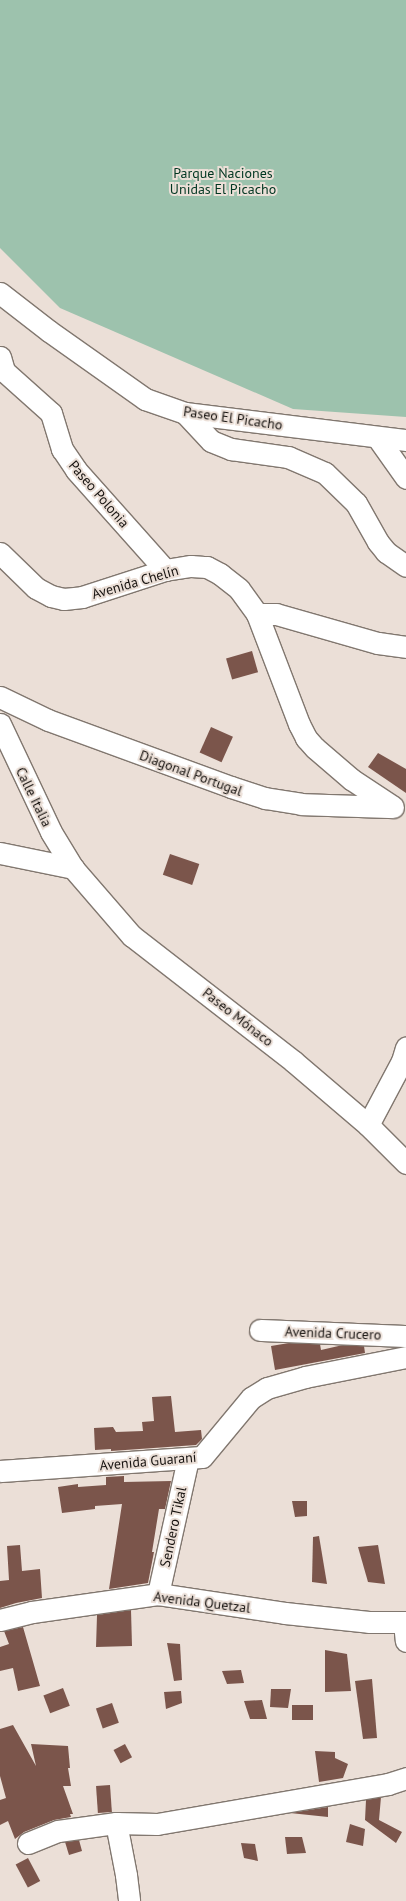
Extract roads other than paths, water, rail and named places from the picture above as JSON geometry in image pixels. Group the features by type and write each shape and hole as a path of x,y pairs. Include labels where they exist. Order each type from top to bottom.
{"street":[{"name":"Paseo El Picacho","path":"0,293 49,331 146,399 185,413 406,440"},
{"name":"Paseo Polonia","path":"0,357 4,371 51,413 62,449 76,470 165,570"},
{"path":"185,413 211,440 231,449 288,456 325,473 356,503 378,542 386,552 406,566"},
{"path":"377,436 406,478"},
{"name":"Avenida Chelín","path":"0,553 36,588 51,596 64,599 82,597 165,570 191,566 206,567 220,574 239,589 257,614"},
{"path":"399,808 351,779 315,748 306,738 290,702 257,614 276,614 378,643 406,647"},
{"name":"Diagonal Portugal","path":"0,697 48,720 223,785 265,798 301,804 399,808"},
{"name":"Calle Italia","path":"0,724 51,832 73,868"},
{"path":"0,853 73,868"},
{"name":"Paseo Mónaco","path":"73,868 132,936 294,1061 368,1125 406,1163"},
{"path":"368,1125 402,1061 406,1048"},
{"name":"Avenida Crucero","path":"260,1330 406,1336"},
{"name":"Avenida Guaraní","path":"0,1471 188,1460 202,1457 251,1398 267,1388 305,1377 406,1357"},
{"name":"Sendero Tikal","path":"158,1594 188,1460"},
{"name":"Avenida Quetzal","path":"0,1620 32,1612 158,1594 285,1613 369,1622 405,1629"},
{"path":"28,1844 58,1831 116,1823 156,1824 388,1784 406,1778"},
{"path":"116,1823 129,1901"}],"park label":[{"name":"Parque Naciones Unidas El Picacho","path":"223,182"}]}
